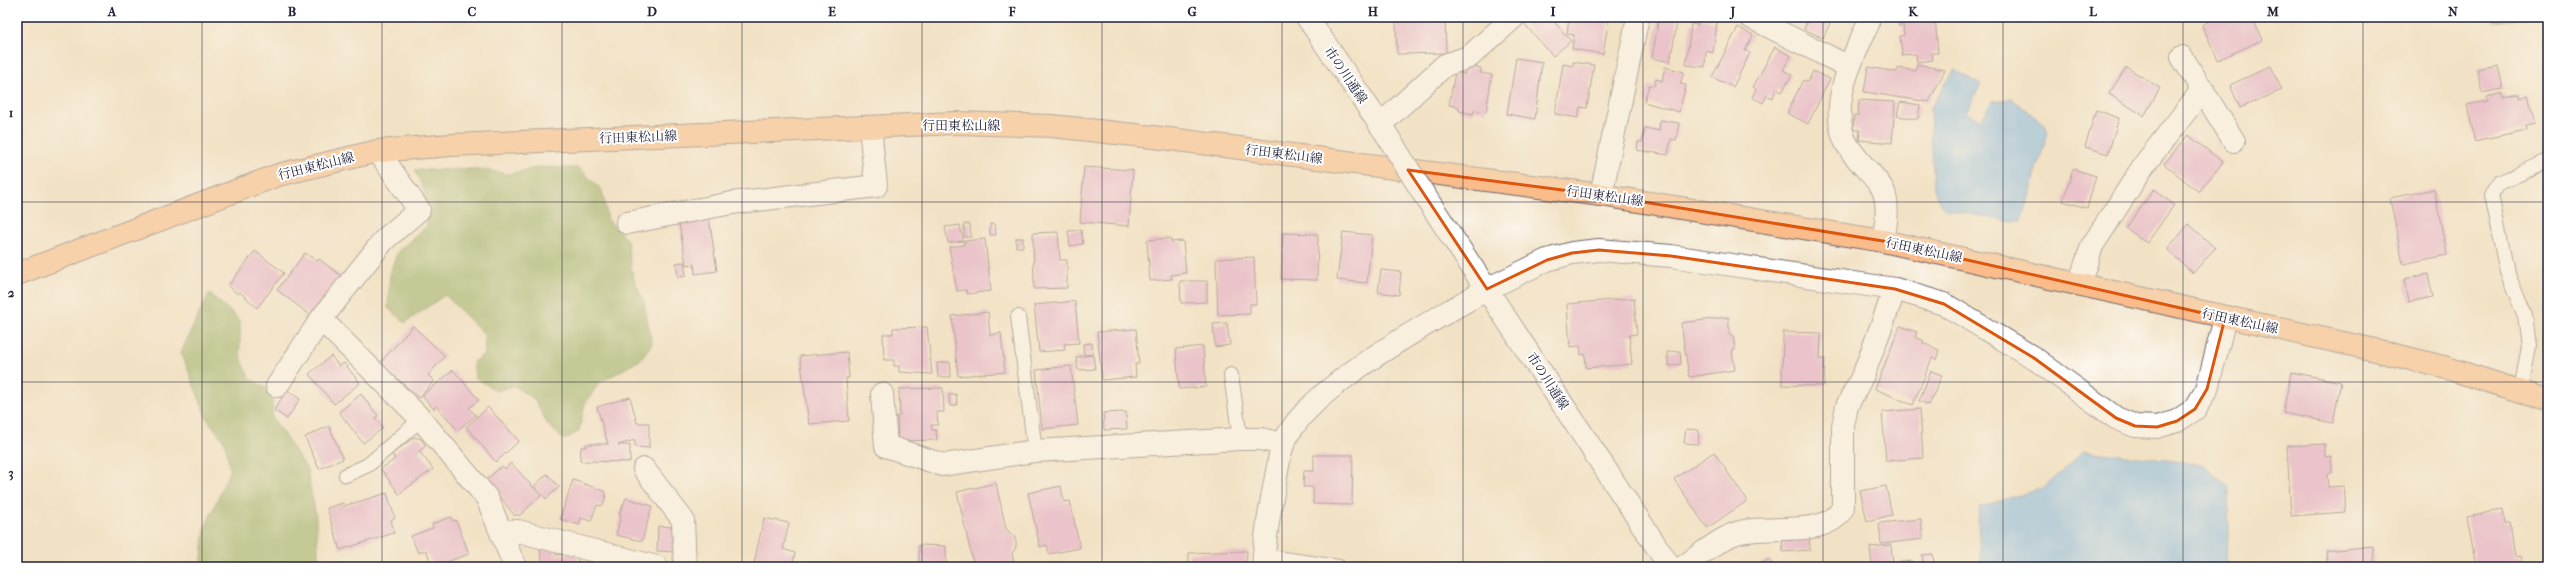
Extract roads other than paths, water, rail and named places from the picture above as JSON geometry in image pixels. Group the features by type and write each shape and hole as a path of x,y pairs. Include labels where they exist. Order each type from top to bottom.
{"main road":[{"name":"行田東松山線","path":"17,274 278,175 378,151 459,145 955,123 1052,126 1162,138 1601,195 1883,241 2440,366 2548,400"}],"street":[{"name":"市の川通線","path":"1306,17 1383,128 1425,196 1670,567"},
{"path":"1383,128 1445,65 1469,57 1514,17"},
{"path":"1601,195 1638,17"},
{"path":"1750,17 1849,67"},
{"path":"1868,17 1868,24 1849,67 1841,97 1844,137 1855,157 1883,190 1887,214 1883,241"},
{"path":"2182,58 2203,89 2234,141"},
{"path":"2079,284 2096,240 2144,165 2203,89"},
{"path":"627,223 732,203 876,186 870,127"},
{"path":"277,386 321,319 384,240 419,210 378,151"},
{"path":"1263,562 1266,525 1283,444 1296,422 1319,397 1409,335 1487,289 1547,260 1572,253 1599,250 1671,256 1895,289 1944,304 2034,358 2116,418 2135,426 2157,426 2170,423 2195,409 2207,389 2225,318"},
{"path":"1682,567 1736,533 1810,526 1827,523 1839,516 1843,507 1843,426 1847,406 1864,373 1895,289"},
{"path":"321,319 421,419 487,498 515,567"},
{"path":"882,394 886,446 943,465 1035,451 1240,439 1261,439 1283,444"},
{"path":"644,469 683,520 685,567"},
{"path":"500,530 518,531 657,567"}],"lane":[{"path":"2521,391 2530,345 2525,316 2507,272 2491,195 2499,183 2548,161"},
{"path":"1018,317 1035,451"},
{"path":"1231,375 1240,439"},
{"path":"346,475 368,465 421,419"},
{"path":"1263,562 1339,567"}],"water":[{"path":"1954,70 1981,84 1966,113 1981,120 1992,101 2012,99 2045,125 2048,132 2022,221 2012,222 1945,209 1938,200 1934,188 1930,109"},
{"path":"2083,451 2202,464 2229,487 2227,567 1981,567 1978,521 1980,507 2043,488"}]}
